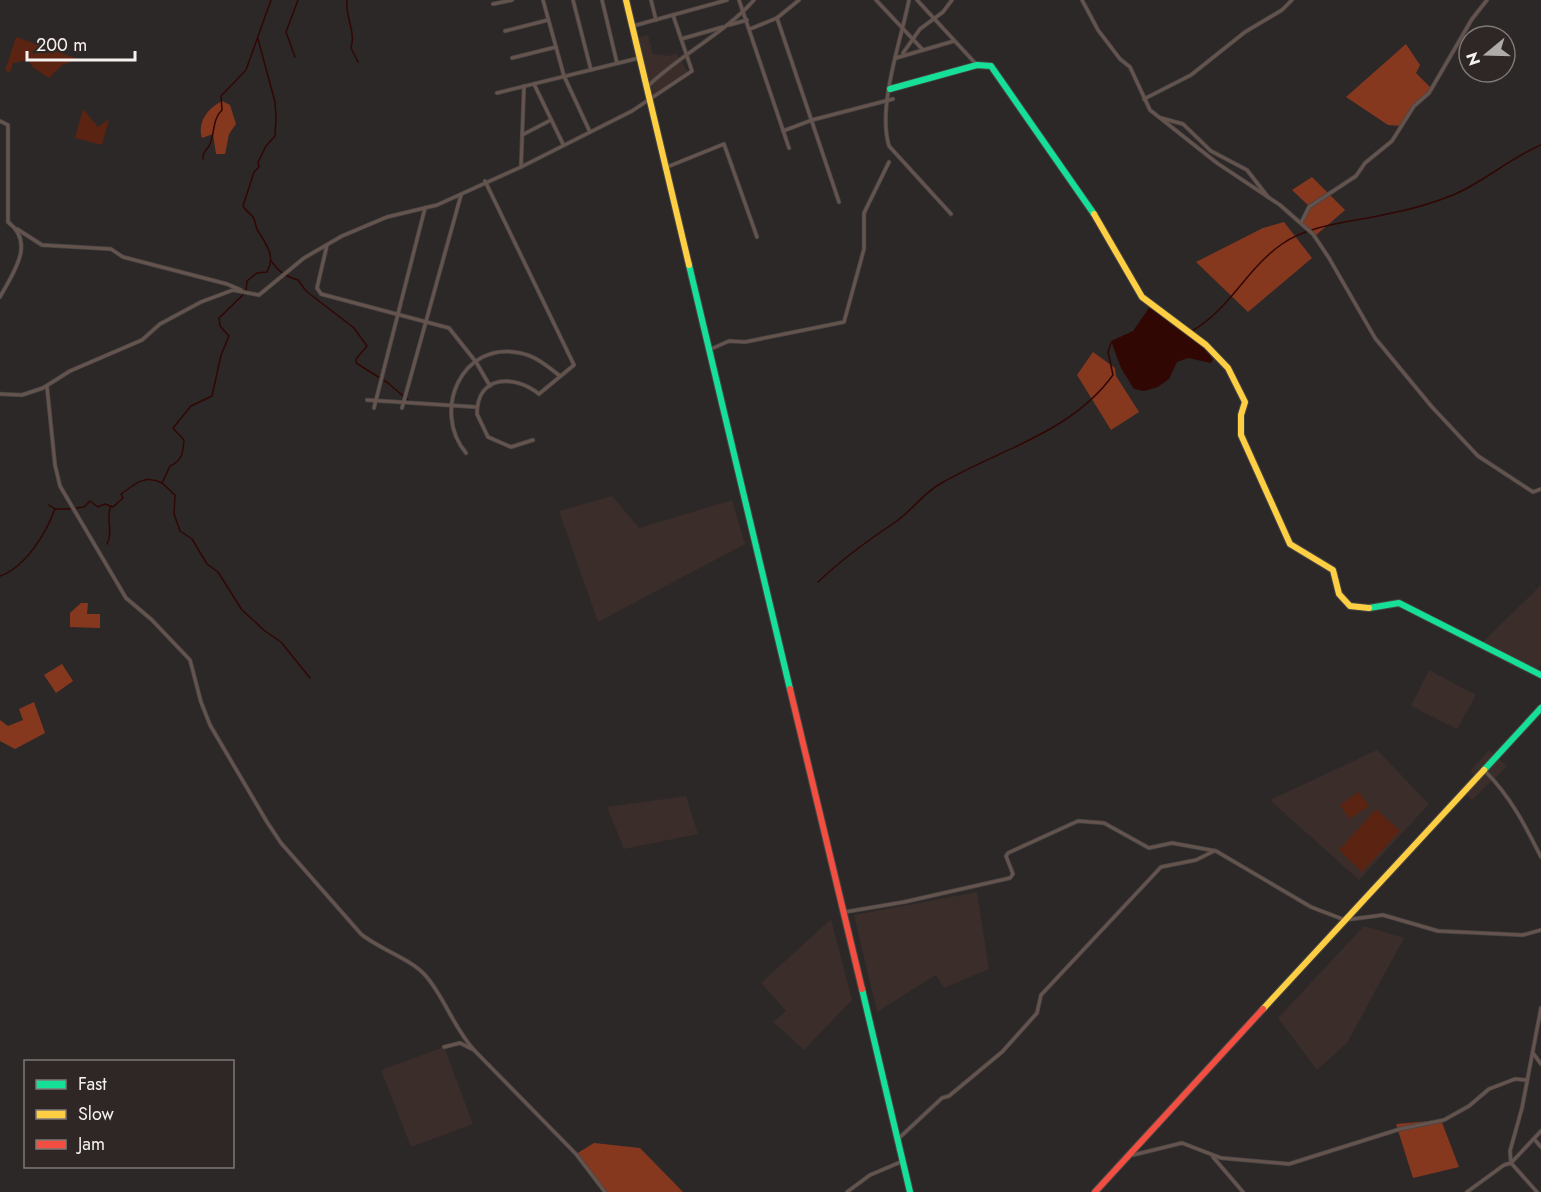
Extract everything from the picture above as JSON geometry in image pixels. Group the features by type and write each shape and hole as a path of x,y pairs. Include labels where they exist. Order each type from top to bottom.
{"main road":[{"path":"626,0 652,100 910,1192"},
{"path":"890,88 977,65 991,66 1058,158 1116,248 1142,297 1206,345 1234,378 1245,402 1241,416 1241,435 1290,544 1333,570 1338,594 1350,606 1375,608 1399,603 1541,675"},
{"path":"1095,1192 1541,708"}],"street":[{"path":"493,4 512,0"},
{"path":"543,0 564,76 590,132"},
{"path":"573,0 591,70"},
{"path":"602,0 617,63"},
{"path":"651,0 656,20"},
{"path":"633,26 727,0"},
{"path":"739,0 789,148"},
{"path":"648,86 686,54 728,26 754,0"},
{"path":"750,29 777,18 799,0"},
{"path":"876,0 923,50"},
{"path":"909,0 890,88 886,134 889,146 951,214"},
{"path":"917,0 977,65"},
{"path":"903,53 922,26 934,19 952,0"},
{"path":"1082,0 1098,30 1120,59 1130,67 1150,110 1217,163 1269,198 1313,234 1375,338 1432,407 1478,456 1533,492 1541,489"},
{"path":"1144,99 1191,75 1245,32 1282,10 1292,0"},
{"path":"1301,224 1309,207 1356,176 1365,163 1392,141 1414,106 1429,93 1472,19 1488,0"},
{"path":"0,394 22,395 47,386 70,371 141,340 160,324 192,306 233,290 259,296 283,274 327,245 387,217 425,208 461,195 485,181 521,167 652,100 692,71 673,15"},
{"path":"777,18 839,202"},
{"path":"505,31 548,20"},
{"path":"681,39 747,20"},
{"path":"896,58 954,41"},
{"path":"512,58 556,47"},
{"path":"497,93 641,57"},
{"path":"534,84 563,145"},
{"path":"521,167 524,86"},
{"path":"783,131 812,120 890,100"},
{"path":"1158,117 1183,124 1211,151 1247,170 1269,198"},
{"path":"522,135 551,120"},
{"path":"0,121 8,125 8,222 17,229 42,245 113,249 123,257 228,284 242,291"},
{"path":"667,167 724,144 757,237"},
{"path":"711,350 729,341 745,342 844,322 864,249 864,213 889,162"},
{"path":"485,181 574,365 539,394 523,383 513,380 504,380 490,386 477,407 478,423 493,442 511,447 533,440"},
{"path":"402,408 461,195"},
{"path":"374,408 425,208"},
{"path":"0,297 19,263 22,245 17,229"},
{"path":"327,245 317,288 321,294 449,328 476,362 490,386"},
{"path":"466,453 455,438 451,405 452,392 459,380 476,362 498,352 521,353 542,362 560,376"},
{"path":"47,386 55,465 60,486 126,598 152,620 190,660 201,702 210,725 281,843 361,934 377,947 424,973 461,1036 576,1154 605,1192"},
{"path":"367,400 477,407"},
{"path":"1484,770 1503,789 1531,834 1541,857"},
{"path":"845,912 904,902 1010,878 1013,874 1006,856 1008,852 1075,821 1104,823 1149,848 1172,843 1216,851 1235,860 1303,903 1345,920 1383,915 1438,931 1523,935 1541,930"},
{"path":"898,1139 942,1098 949,1096 1002,1052 1037,1013 1041,995 1161,867 1196,860 1216,851"},
{"path":"1537,1192 1511,1163 1510,1150 1541,1008"},
{"path":"444,1047 460,1043 474,1050"},
{"path":"1532,1052 1541,1064"},
{"path":"1128,1156 1182,1143 1212,1156 1289,1164 1413,1126 1444,1120 1469,1106 1489,1089 1515,1079 1527,1080"},
{"path":"1467,1192 1504,1165 1511,1163 1541,1131"},
{"path":"1534,1139 1541,1147"},
{"path":"1212,1156 1243,1192"},
{"path":"847,1192 870,1175 903,1161"}],"shaded area":[{"path":"648,35 653,54 670,56 676,53 689,74 652,100 636,38"},
{"path":"16,37 78,59 62,65 49,78 34,68 28,60 13,63 10,72 5,71"},
{"path":"1406,44 1420,65 1416,73 1431,88 1414,106 1403,126 1388,125 1346,97"},
{"path":"222,101 230,105 236,124 229,134 225,154 216,154 213,134 202,138 201,126 212,107"},
{"path":"83,109 98,127 109,119 102,145 75,138"},
{"path":"1312,177 1345,210 1315,236 1301,221 1309,206 1292,190"},
{"path":"1284,222 1312,258 1248,312 1196,262 1263,228"},
{"path":"1149,308 1175,322 1193,337 1213,359 1211,363 1188,358 1177,362 1169,379 1158,387 1144,391 1134,389 1121,368 1111,341 1133,331"},
{"path":"1093,352 1115,368 1116,376 1139,412 1111,430 1077,375"},
{"path":"612,496 639,528 732,500 745,544 598,622 559,511"},
{"path":"1541,585 1541,665 1537,670 1483,642"},
{"path":"81,603 88,603 87,614 100,614 100,628 70,627 70,613"},
{"path":"62,664 73,681 56,693 44,675"},
{"path":"1429,670 1476,695 1457,729 1411,706"},
{"path":"34,702 45,733 15,749 0,741 0,720 8,726 23,720 19,709"},
{"path":"1377,750 1429,804 1359,880 1270,800"},
{"path":"1489,750 1507,766 1472,800 1463,792 1476,777 1470,771"},
{"path":"1359,792 1369,806 1349,819 1340,805"},
{"path":"686,796 698,834 624,849 607,807"},
{"path":"1376,809 1400,831 1362,872 1339,850"},
{"path":"977,892 989,969 944,988 936,975 877,1012 854,915"},
{"path":"831,919 852,1000 804,1050 773,1022 786,1011 761,983"},
{"path":"1364,926 1404,938 1347,1043 1317,1070 1278,1018"},
{"path":"444,1047 473,1124 411,1147 381,1070"},
{"path":"1441,1120 1459,1167 1413,1178 1396,1124"},
{"path":"594,1143 640,1148 683,1192 605,1192 576,1154"}],"waterway":[{"path":"203,159 222,110 221,96 246,70 271,0"},
{"path":"295,57 286,32 298,0"},
{"path":"347,0 352,36 351,48 358,62"},
{"path":"76,508 84,507 90,501 98,507 105,504 113,507 123,498 121,494 140,481 156,480 162,483 170,466 179,459 183,449 184,440 173,428 191,406 212,396 221,355 229,336 220,326 219,318 246,292 247,281 257,273 267,272 270,266 267,245 257,229 255,220 243,206 254,172 259,167 258,162 266,146 275,136 275,102 258,39"},
{"path":"1190,332 1216,313 1269,254 1293,237 1333,224 1404,210 1445,198 1475,184 1541,145"},
{"path":"271,261 280,271 298,280 306,291 354,328 367,346 356,359 356,363 388,383 409,401"},
{"path":"818,582 855,551 900,519 934,488 1032,439 1076,412 1096,395 1113,375 1108,352 1111,343"},
{"path":"162,483 175,495 174,514 180,531 192,539 207,564 218,572 242,610 281,642 310,678"},
{"path":"49,505 55,509 71,509"},
{"path":"107,544 110,534 109,510 111,506"},
{"path":"0,576 18,565 34,548 55,509"}],"traffic: fast":[{"path":"890,89 977,65 991,66 1094,214"},
{"path":"689,265 790,689"},
{"path":"1369,608 1399,603 1541,675"},
{"path":"1484,770 1541,708"},
{"path":"862,989 910,1192"}],"traffic: slow":[{"path":"626,0 689,265"},
{"path":"1094,214 1142,297 1206,345 1228,368 1245,402 1241,415 1241,435 1290,544 1333,570 1339,594 1350,606 1369,608"},
{"path":"1263,1009 1484,770"}],"traffic: jam":[{"path":"790,689 862,989"},
{"path":"1095,1192 1263,1009"}]}
